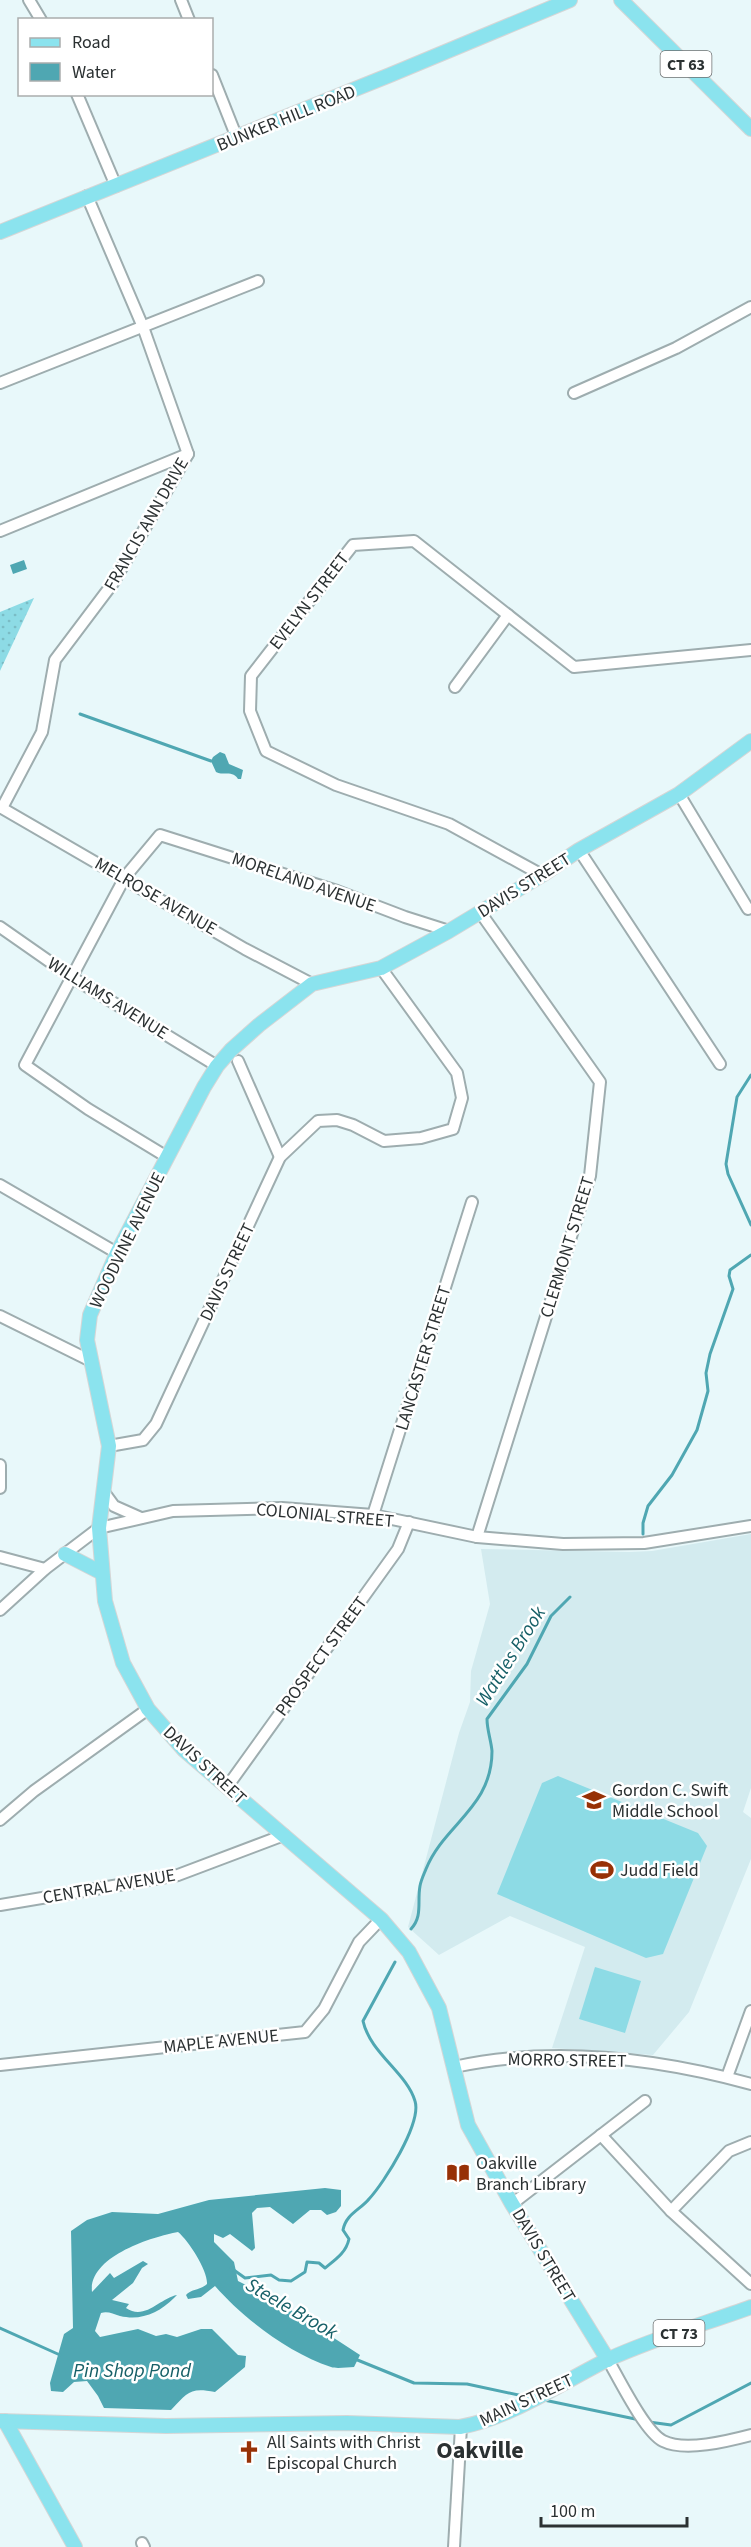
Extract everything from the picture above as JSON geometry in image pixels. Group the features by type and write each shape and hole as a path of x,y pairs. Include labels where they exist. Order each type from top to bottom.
{"main road":[{"name":"BUNKER HILL ROAD","path":"0,232 237,138 570,0"},
{"name":"CT 63","path":"621,0 751,129"},
{"name":"DAVIS STREET","path":"234,1056 259,1025 312,984 381,968 449,931 579,850 679,794 751,741"},
{"name":"WOODVINE AVENUE","path":"109,1446 87,1340 90,1315 117,1252 217,1066 234,1056"},
{"name":"DAVIS STREET","path":"109,1446 99,1528 105,1601 123,1663 148,1709 184,1750 381,1919 409,1952 439,2008 468,2125 512,2204 608,2360"},
{"path":"65,1554 102,1573"},
{"name":"MAIN STREET","path":"3,2421 166,2426 315,2422 461,2427 482,2422 511,2409 608,2360 751,2307"},
{"path":"3,2421 75,2547"}],"street":[{"path":"29,0 40,18"},
{"path":"181,0 188,18"},
{"path":"213,78 237,138"},
{"path":"78,96 116,186"},
{"name":"FRANCIS ANN DRIVE","path":"1,807 42,732 55,660 113,584 188,454 143,327 87,196"},
{"path":"0,383 258,281"},
{"path":"574,393 676,348 751,308"},
{"path":"0,531 188,454"},
{"name":"EVELYN STREET","path":"542,875 449,824 336,785 266,752 250,711 251,675 353,545 414,541 574,667 751,650"},
{"path":"455,687 508,615"},
{"path":"679,794 748,909"},
{"name":"MELROSE AVENUE","path":"1,807 245,949 312,984"},
{"name":"MORELAND AVENUE","path":"124,877 160,835 338,891 449,931"},
{"path":"579,850 720,1064"},
{"path":"124,877 73,978 25,1065 88,1109 167,1157"},
{"name":"CLERMONT STREET","path":"477,1537 590,1176 600,1082 480,912"},
{"name":"WILLIAMS AVENUE","path":"0,927 73,978 217,1066"},
{"path":"234,1056 280,1157 318,1121 337,1120 353,1125 384,1141 421,1138 453,1128 462,1098 457,1073 381,968"},
{"name":"DAVIS STREET","path":"109,1446 143,1440 156,1424 280,1157"},
{"path":"0,1185 117,1252"},
{"name":"LANCASTER STREET","path":"373,1515 472,1202"},
{"path":"0,1316 91,1362"},
{"path":"0,1466 0,1488"},
{"path":"103,1491 114,1506 141,1518"},
{"name":"COLONIAL STREET","path":"0,1610 45,1569 99,1528 173,1511 282,1508 373,1515 477,1537 563,1544 644,1543 751,1526"},
{"name":"PROSPECT STREET","path":"228,1787 398,1549 409,1522"},
{"path":"0,1557 45,1569"},
{"path":"0,1820 34,1791 148,1709"},
{"name":"CENTRAL AVENUE","path":"0,1905 178,1875 284,1835"},
{"name":"MAPLE AVENUE","path":"0,2065 305,2032 324,2009 359,1942 381,1919"},
{"path":"727,2077 751,2011"},
{"name":"MORRO STREET","path":"454,2067 486,2060 552,2056 595,2057 636,2061 727,2077 751,2084"},
{"path":"512,2204 645,2102"},
{"path":"601,2135 671,2211 751,2284"},
{"path":"671,2211 729,2151 751,2142"},
{"path":"608,2360 651,2431 658,2437 676,2445 722,2443 751,2435"},
{"path":"454,2547 461,2427"}],"shaded area":[{"path":"34,598 0,671 0,612"},
{"name":"Gordon C. Swift Middle School","path":"751,1534 751,1788 743,1812 751,1818 751,1859 689,2012 653,2055 552,2048 585,1947 510,1916 439,1955 408,1927 459,1733 470,1702 471,1671 490,1604 481,1549 652,1551"},
{"name":"Judd Field","path":"558,1776 698,1833 707,1846 663,1954 646,1958 497,1894 542,1783"},
{"path":"595,1967 641,1981 625,2033 579,2019"}],"water":[{"path":"24,560 27,569 13,574 10,565"},
{"path":"220,752 225,754 229,764 243,770 241,779 231,774 216,772 211,761"},
{"name":"Pin Shop Pond","path":"325,2188 341,2190 341,2206 336,2212 327,2215 321,2210 310,2210 293,2224 270,2207 257,2208 252,2213 255,2248 252,2251 230,2234 223,2238 214,2234 214,2242 234,2262 238,2281 274,2299 360,2355 354,2367 331,2367 283,2344 239,2311 215,2286 201,2297 188,2299 186,2295 207,2284 197,2256 178,2232 138,2244 110,2259 93,2280 92,2292 110,2273 114,2278 143,2261 148,2264 142,2268 133,2283 112,2300 129,2304 126,2308 140,2312 177,2295 162,2308 142,2316 128,2317 101,2313 95,2331 100,2337 138,2329 156,2336 166,2334 177,2337 201,2329 212,2329 238,2355 246,2356 245,2367 215,2392 200,2390 190,2392 171,2410 104,2408 87,2381 74,2382 63,2392 51,2391 50,2383 64,2334 73,2328 71,2231 87,2220 112,2212 158,2214 209,2200"}],"waterway":[{"path":"80,714 211,761"},
{"name":"Wattles Brook","path":"751,1075 737,1097 726,1164 728,1174 751,1225"},
{"name":"Wattles Brook","path":"643,1534 643,1523 648,1506 672,1475 697,1430 708,1391 706,1373 710,1354 733,1289 729,1276 730,1270 751,1255"},
{"name":"Wattles Brook","path":"411,1929 417,1919 419,1892 426,1869 434,1853 476,1802 490,1771 492,1751 487,1719 527,1664 551,1616 570,1597"},
{"name":"Wattles Brook","path":"231,2268 245,2278 271,2275 279,2280 291,2281 305,2272 307,2262 319,2263 325,2268 340,2256 348,2244 349,2239 343,2230 347,2220 376,2191 392,2167 413,2123 416,2111 415,2101 404,2081 373,2043 363,2021 395,1962"},
{"name":"Steele Brook","path":"0,2328 60,2355"},
{"name":"Steele Brook","path":"355,2359 414,2383 467,2384 528,2397"},
{"name":"Steele Brook","path":"649,2422 671,2425 751,2383"},
{"name":"Steele Brook","path":"544,2400 640,2420"}],"place":[{"name":"Gordon C. Swift Middle School","path":"594,1800"},
{"name":"Judd Field","path":"602,1870"},
{"name":"Oakville Branch Library","path":"458,2173"},
{"name":"All Saints with Christ Episcopal Church","path":"249,2452"}],"district":[{"name":"Oakville","path":"480,2450"}]}
